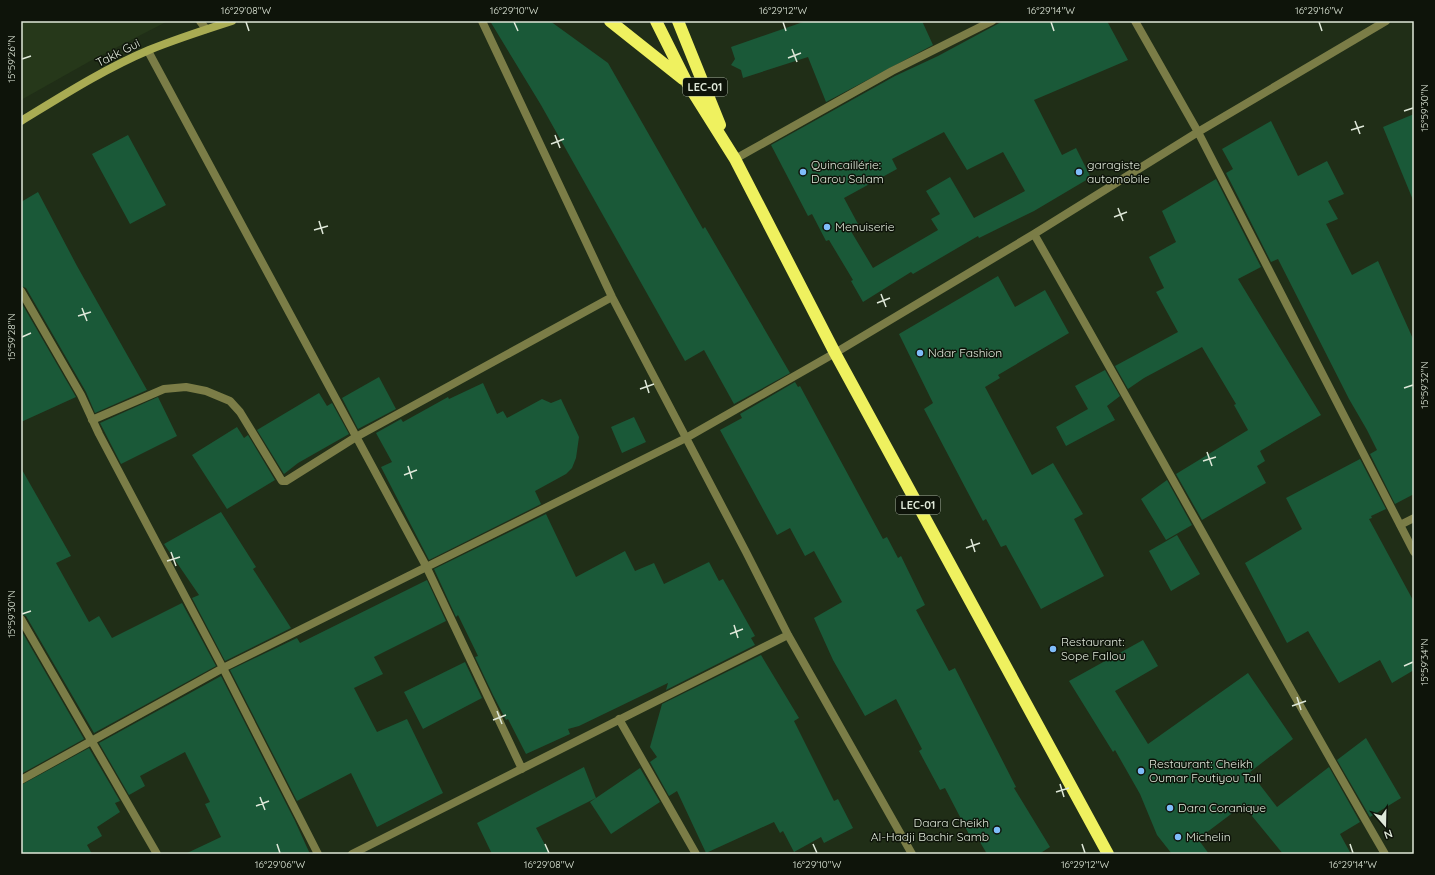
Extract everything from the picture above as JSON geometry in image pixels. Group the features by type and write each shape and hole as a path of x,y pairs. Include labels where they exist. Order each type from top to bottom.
{"highway":[{"path":"610,21 686,81"},
{"name":"LEC-01","path":"656,21 686,81 734,156"},
{"name":"LEC-01","path":"678,21 734,156 835,353 1108,854"}],"street":[{"path":"200,21 206,29"},
{"name":"Takk Gui","path":"21,121 72,90 148,51 206,29 232,21"},
{"path":"482,21 612,297 788,635 912,854"},
{"path":"734,156 892,71 992,21"},
{"path":"1135,21 1198,132 1414,552"},
{"path":"21,780 223,668 686,438 835,353 1034,234 1198,132 1386,21"},
{"path":"148,51 426,566 522,769"},
{"path":"1034,234 1127,397 1280,673 1385,854"},
{"path":"21,291 81,395 92,420 223,668 318,854"},
{"path":"92,420 164,389 186,387 206,391 230,401 240,412 282,481 286,481 356,437 612,297"},
{"path":"1400,526 1414,518"},
{"path":"21,619 90,741 157,854"},
{"path":"352,854 788,635"},
{"path":"619,719 696,854"}],"shaded area":[{"path":"21,21 168,21 92,60 21,100"}],"building":[{"path":"490,21 550,21 608,63 703,229 705,227 790,373 734,404 704,350 685,361 541,105"},
{"path":"806,21 922,21 933,45 826,102 808,57 743,78 741,70 731,65 735,59 731,47"},
{"path":"1003,21 1107,21 1128,60 1034,100 1062,155 1076,148 1090,176 1087,177 1088,179 1034,211 979,238 978,236 913,274 911,272 863,302 851,281 853,280 829,240 826,241 812,214 808,216 771,145 895,76 938,56","holes":["944,132 967,170 1003,152 1025,191 974,218 950,177 926,191 940,214 931,219 938,230 873,268 849,228 858,224 844,198 897,169 892,159"]},
{"path":"1414,114 1414,200 1413,200 1383,127"},
{"path":"1271,121 1298,176 1327,161 1344,194 1328,201 1338,219 1326,224 1352,275 1378,261 1414,341 1414,494 1395,504 1370,454 1377,450 1367,430 1349,399 1278,259 1271,262 1226,173 1233,169 1222,149"},
{"path":"128,135 166,205 130,224 92,154"},
{"path":"1216,179 1261,267 1238,279 1321,415 1260,451 1265,461 1257,466 1266,483 1202,520 1176,474 1248,430 1234,405 1236,404 1202,347 1144,378 1128,389 1115,366 1178,332 1156,292 1164,288 1149,257 1176,242 1162,211"},
{"path":"38,192 77,266 147,390 95,413 86,392 26,288 21,286 21,202"},
{"path":"998,276 1015,307 1045,290 1069,333 998,375 1000,378 985,387 1032,475 1053,463 1083,514 1074,519 1104,576 1041,609 1006,545 1001,547 986,519 983,521 924,409 933,403 899,334"},
{"path":"21,302 76,397 21,422"},
{"path":"1105,370 1120,396 1107,406 1115,420 1066,446 1056,427 1088,409 1075,386"},
{"path":"379,377 396,409 358,429 342,398"},
{"path":"795,382 798,387 800,386 883,539 887,537 898,558 901,556 925,605 916,610 949,671 955,668 1016,787 1014,788 1050,847 1039,854 987,854 977,837 972,840 945,788 940,790 919,751 922,749 896,699 865,716 833,660 814,618 842,602 814,551 805,556 790,528 777,535 720,430 742,418 740,414"},
{"path":"483,383 497,414 503,411 507,418 542,399 551,403 561,399 579,437 576,458 572,468 566,474 535,491 541,504 429,560 381,467 392,462 376,433 401,419 403,422 448,397 449,399"},
{"path":"319,393 327,406 332,403 349,434 298,463 284,474 257,430"},
{"path":"158,397 177,436 121,464 100,423"},
{"path":"634,417 646,442 622,453 611,427"},
{"path":"237,427 244,438 248,435 275,480 227,509 192,455"},
{"path":"1360,459 1386,509 1371,516 1372,518 1369,519 1414,602 1414,670 1392,683 1380,660 1339,683 1308,631 1287,643 1245,563 1302,529 1286,498"},
{"path":"21,468 71,556 56,563 89,622 99,616 112,638 182,603 216,666 94,733 26,616 21,614"},
{"path":"1167,480 1192,525 1166,540 1141,499"},
{"path":"221,512 256,567 253,569 291,628 225,661 192,598 199,595 164,544"},
{"path":"546,514 576,577 625,551 635,571 654,563 664,584 709,562 719,581 723,579 755,636 751,638 755,645 666,690 668,683 579,726 568,729 570,734 526,754 508,719 506,720 493,695 475,657 478,656 458,615 456,617 434,569"},
{"path":"1177,535 1200,574 1171,591 1149,551"},
{"path":"427,580 446,621 374,657 383,674 354,688 377,732 407,719 443,793 377,827 351,773 297,801 230,670 297,638 300,643"},
{"path":"21,630 84,739 21,774"},
{"path":"1143,640 1158,666 1115,691 1148,744 1248,673 1293,739 1250,772 1277,807 1329,767 1360,822 1340,834 1351,854 1283,854 1243,805 1198,839 1209,854 1172,854 1157,835 1140,794 1115,750 1113,752 1069,681"},
{"path":"761,655 799,718 794,721 834,801 838,799 853,828 824,843 821,837 794,852 783,831 780,833 774,822 706,853 677,791 669,796 650,762 657,757 650,747 662,704"},
{"path":"465,662 482,698 423,729 404,692"},
{"path":"221,676 295,821 310,854 185,854 221,837 205,804 210,802 185,752 140,776 145,786 129,795 99,743"},
{"path":"1366,738 1401,798 1370,817 1337,760"},
{"path":"89,748 120,801 115,803 120,812 97,827 102,836 87,845 92,854 21,854 21,785"},
{"path":"584,767 596,798 536,828 550,854 492,854 477,823"},
{"path":"640,768 660,802 611,834 590,802"}],"place":[{"name":"Quincaillérie: Darou Salam","path":"803,172"},
{"name":"garagiste automobile","path":"1079,172"},
{"name":"Menuiserie","path":"827,227"},
{"name":"Ndar Fashion","path":"920,353"},
{"name":"Restaurant: Sope Fallou","path":"1053,649"},
{"name":"Restaurant: Cheikh Oumar Foutiyou Tall","path":"1141,771"},
{"name":"Dara Coranique","path":"1170,808"},
{"name":"Daara Cheikh Al-Hadji Bachir Samb","path":"997,830"},
{"name":"Michelin","path":"1178,837"}]}
